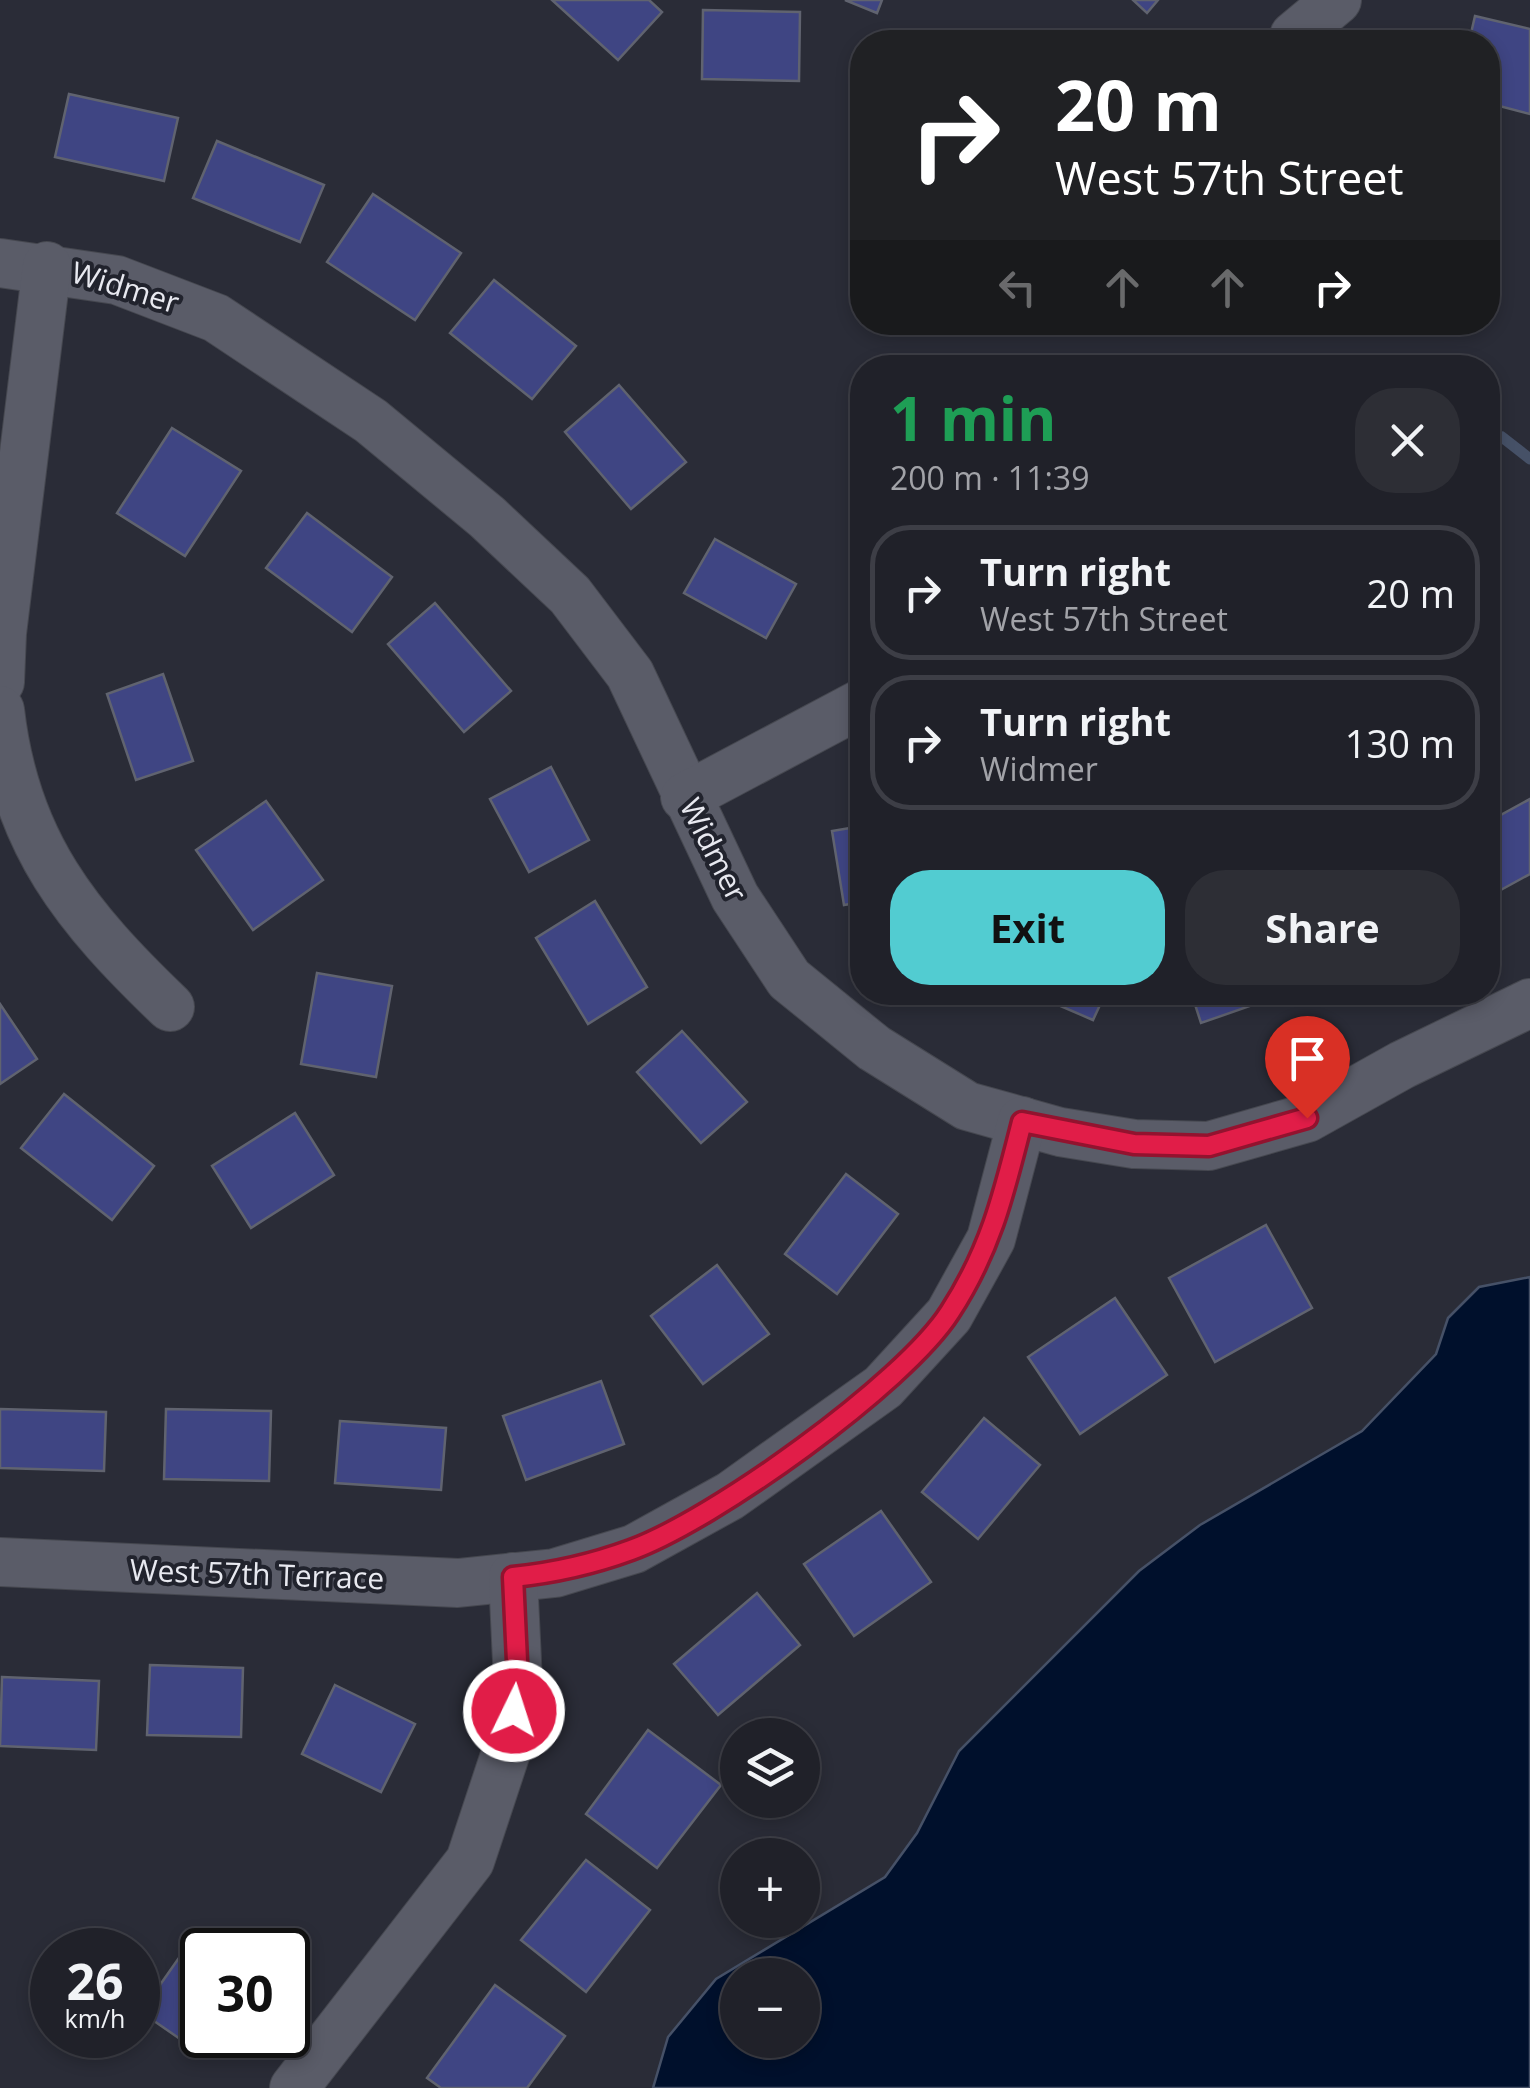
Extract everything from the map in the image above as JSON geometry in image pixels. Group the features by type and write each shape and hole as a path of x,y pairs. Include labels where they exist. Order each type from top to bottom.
{"street":[{"path":"1301,30 1337,0"},
{"name":"Widmer","path":"0,263 47,266 150,291 247,336 370,421 487,517 570,595 630,674 735,897 789,979 874,1048 967,1106 1022,1122 1134,1144 1209,1146 1307,1118 1402,1064 1530,1003"},
{"path":"0,682 2,633 47,266"},
{"path":"685,797 850,708"},
{"path":"0,710 16,792 51,872 114,954 170,1007"},
{"name":"West 57th Terrace","path":"0,1562 458,1584 555,1573 634,1550 730,1496 883,1387 949,1314 991,1240 1022,1122"},
{"path":"294,2088 470,1862 513,1720 518,1682 513,1577"}],"water":[{"path":"1530,1277 1530,2088 653,2088 668,2037 720,1977 720,2058 820,2058 820,1958 751,1958 784,1938 820,1938 820,1916 885,1877 917,1833 959,1751 1139,1571 1200,1525 1362,1431 1436,1354 1448,1318 1479,1287"}],"building":[{"path":"552,0 649,0 662,12 618,60"},
{"path":"845,0 882,0 877,13"},
{"path":"1133,0 1158,0 1147,13"},
{"path":"703,10 800,12 799,81 702,79"},
{"path":"1475,16 1530,29 1530,114 1500,106 1500,30 1472,30"},
{"path":"69,94 178,118 164,181 55,157"},
{"path":"217,141 324,185 300,242 193,198"},
{"path":"373,194 461,253 415,320 327,262"},
{"path":"494,280 576,346 532,399 450,333"},
{"path":"619,385 686,462 631,509 565,432"},
{"path":"172,428 241,471 185,556 117,513"},
{"path":"307,513 392,577 352,632 266,568"},
{"path":"715,539 796,584 766,638 684,593"},
{"path":"435,603 511,691 464,732 388,644"},
{"path":"163,674 193,761 136,780 107,694"},
{"path":"551,767 589,840 529,872 490,799"},
{"path":"1530,799 1530,874 1500,890 1500,815"},
{"path":"266,801 323,880 253,930 196,850"},
{"path":"850,828 850,904 844,905 832,831"},
{"path":"595,901 647,987 588,1024 536,938"},
{"path":"317,973 392,986 376,1077 301,1064"},
{"path":"0,1004 37,1059 0,1084"},
{"path":"1058,1005 1100,1005 1093,1020"},
{"path":"1195,1005 1253,1005 1201,1023"},
{"path":"682,1031 747,1102 701,1143 637,1072"},
{"path":"64,1094 154,1166 112,1220 21,1148"},
{"path":"295,1113 334,1175 251,1228 212,1166"},
{"path":"846,1174 898,1214 837,1294 785,1254"},
{"path":"1266,1225 1312,1308 1215,1362 1169,1278"},
{"path":"717,1265 769,1334 703,1384 651,1316"},
{"path":"1115,1298 1167,1375 1080,1434 1028,1357"},
{"path":"601,1381 624,1444 526,1480 503,1416"},
{"path":"0,1409 106,1412 104,1471 0,1468"},
{"path":"166,1409 271,1411 269,1481 164,1479"},
{"path":"984,1418 1040,1465 978,1539 922,1492"},
{"path":"340,1421 446,1428 441,1490 335,1483"},
{"path":"881,1511 931,1582 854,1636 804,1564"},
{"path":"757,1593 800,1645 718,1715 674,1664"},
{"path":"150,1665 243,1668 241,1737 147,1735"},
{"path":"2,1677 99,1681 96,1750 0,1746"},
{"path":"335,1685 415,1724 381,1792 302,1754"},
{"path":"648,1730 720,1784 657,1868 586,1814"},
{"path":"586,1860 650,1910 586,1992 521,1940"},
{"path":"180,1956 180,2039 160,2025 160,1985"},
{"path":"495,1985 565,2036 527,2088 441,2088 427,2078"}],"waterway":[{"path":"1500,439 1530,459"}],"route":[{"path":"514,1711 518,1682 513,1577 555,1573 634,1550 730,1496 883,1387 949,1314 991,1240 1022,1122 1134,1144 1209,1146 1307,1118"}]}
